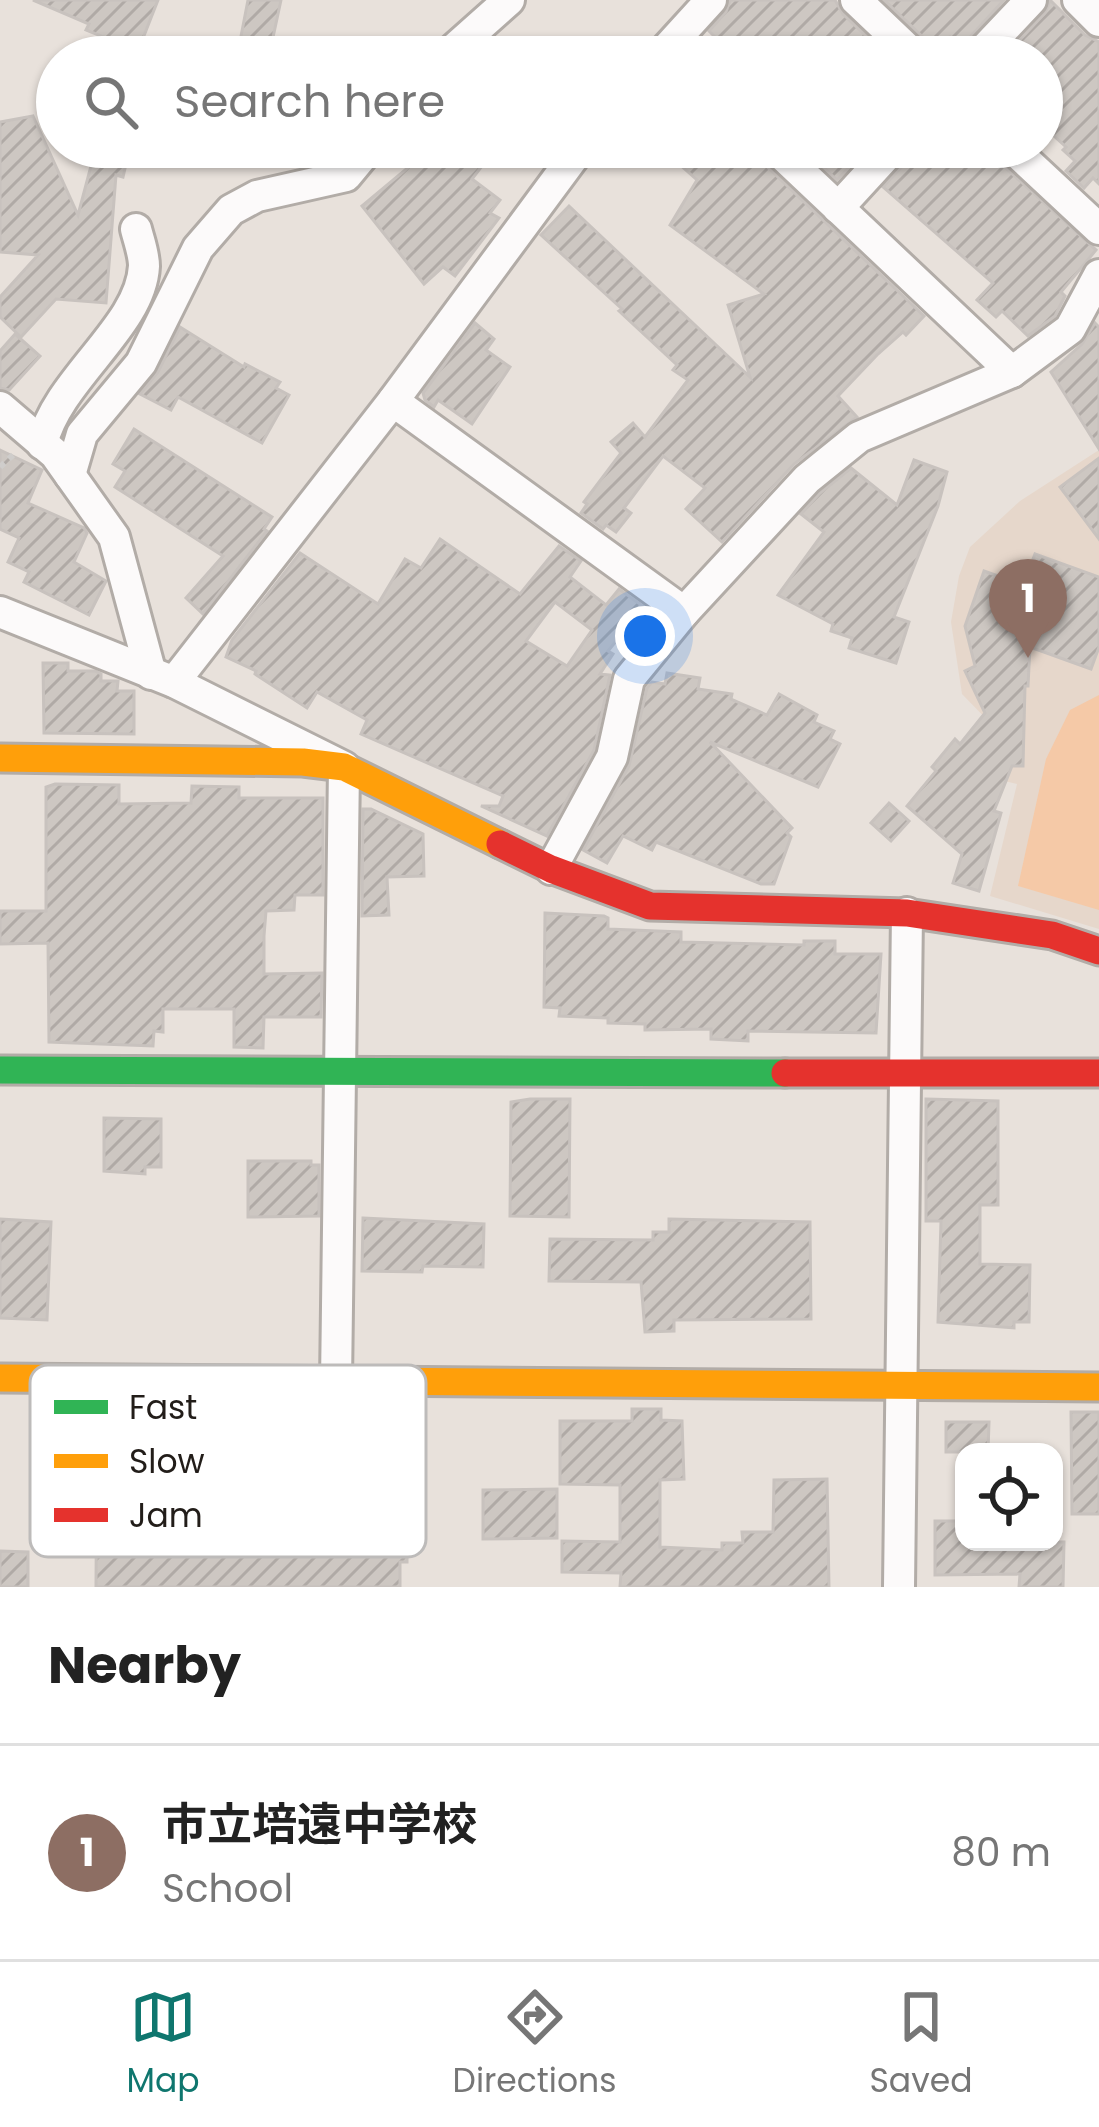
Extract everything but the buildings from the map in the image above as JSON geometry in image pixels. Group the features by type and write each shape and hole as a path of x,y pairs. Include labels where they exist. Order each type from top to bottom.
{"street":[{"path":"469,36 509,0"},
{"path":"682,36 711,0"},
{"path":"856,0 894,36"},
{"path":"996,36 1030,0"},
{"path":"1078,0 1099,21"},
{"path":"70,475 82,434 140,363 198,248 231,210 257,196 346,176 353,168"},
{"path":"162,678 393,400 565,168"},
{"path":"796,168 1012,372"},
{"path":"838,208 875,168"},
{"path":"1034,168 1099,229"},
{"path":"42,444 62,395 134,300 144,262 136,229"},
{"path":"551,869 612,757 629,679 807,478 859,437 1012,372 1070,329 1099,274"},
{"path":"393,400 684,612"},
{"path":"0,407 70,475 114,537 162,678"},
{"path":"0,612 162,678 551,869 650,906 907,913 1052,934 1099,951"},
{"path":"0,758 303,762 344,767"},
{"path":"335,1365 344,767"},
{"path":"899,1587 907,913"},
{"path":"0,1070 1099,1073"},
{"path":"0,1378 30,1378"},
{"path":"426,1383 1099,1387"}],"shaded area":[{"path":"1099,450 1099,929 990,896 1017,784 992,778 997,730 962,694 951,622 970,547 1020,501"},
{"path":"1099,695 1099,910 1018,886 1046,759 1070,710"}],"traffic: fast":[{"path":"0,1070 785,1073"}],"traffic: slow":[{"path":"0,758 303,762 344,767 500,844"},
{"path":"0,1378 30,1378"},
{"path":"426,1381 1099,1387"}],"traffic: jam":[{"path":"500,844 551,869 650,906 907,913 1052,935 1099,951"},
{"path":"785,1073 1099,1073"}],"place":[{"name":"市立培遠中学校","path":"1028,658"}]}
